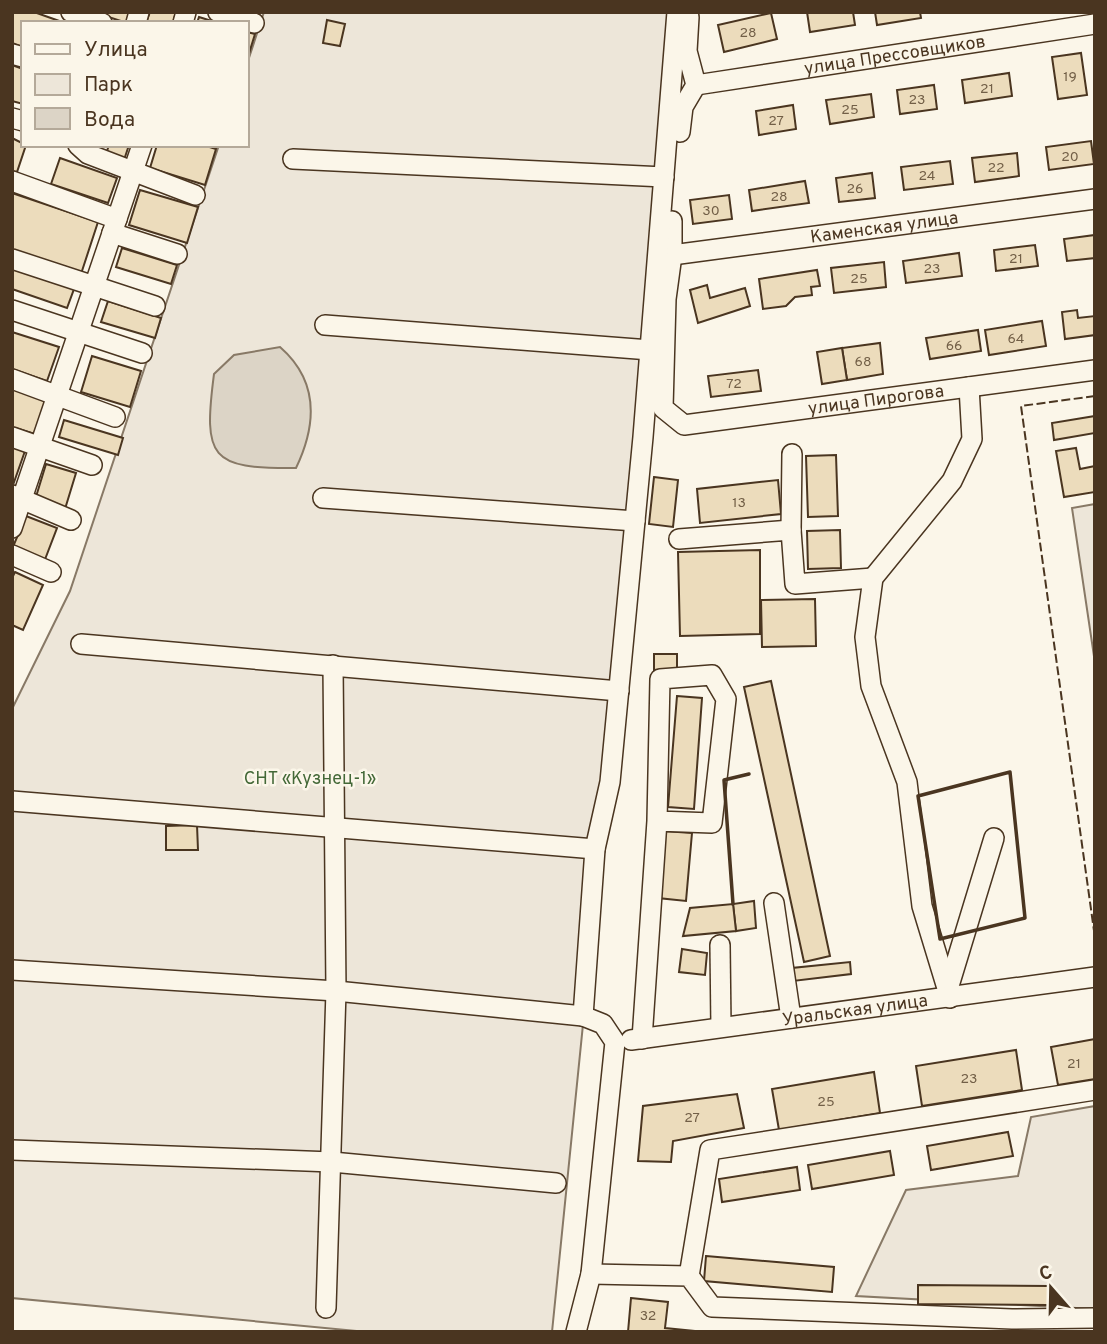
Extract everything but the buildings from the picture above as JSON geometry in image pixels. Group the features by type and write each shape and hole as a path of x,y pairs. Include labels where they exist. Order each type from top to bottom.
{"street":[{"path":"71,12 96,21"},
{"path":"219,12 248,21"},
{"path":"583,1016 595,849 610,782 635,521 677,12"},
{"path":"673,255 671,231 683,107 696,85 687,51 690,12"},
{"path":"248,21 254,23"},
{"name":"улица Прессовщиков","path":"696,85 1095,24"},
{"path":"80,147 88,154 195,195"},
{"path":"12,528 17,497 40,447 141,147"},
{"path":"293,159 664,177"},
{"path":"12,181 177,254"},
{"name":"Каменская улица","path":"673,255 1095,199"},
{"name":"улица Пирогова","path":"673,255 666,299 663,408 684,425 1095,370"},
{"path":"12,259 155,306"},
{"path":"12,310 142,353"},
{"path":"325,325 650,350"},
{"path":"12,379 115,418"},
{"path":"949,994 922,906 907,782 871,686 865,638 873,578 952,481 972,439 969,387"},
{"path":"12,438 92,466"},
{"path":"792,454 791,530 795,584 873,578"},
{"path":"17,497 71,520"},
{"path":"323,498 635,521"},
{"path":"679,539 791,530"},
{"path":"12,555 51,572"},
{"path":"81,644 619,691"},
{"path":"326,1308 336,991 333,665"},
{"path":"642,1039 657,821 660,679 712,675 726,699 712,823 657,821"},
{"path":"12,801 595,849"},
{"path":"949,994 994,838"},
{"path":"774,903 790,1018"},
{"path":"720,945 721,1027"},
{"path":"12,970 336,991 583,1016 603,1024 615,1042 592,1274 576,1332"},
{"name":"Уральская улица","path":"615,1042 949,994 1095,977"},
{"path":"1095,1090 710,1150 689,1276 712,1307 1012,1319 1095,1318"},
{"path":"12,1150 332,1162 556,1183"},
{"path":"592,1274 689,1276"}],"green space":[{"name":"СНТ «Кузнец-1»","path":"264,12 685,12 552,1332 367,1332 12,1298 12,709 70,591 218,147 248,147 248,61"},
{"path":"1095,504 1095,663 1072,508"},
{"path":"1095,1106 1095,1309 856,1296 906,1190 1018,1176 1031,1117"}],"water":[{"path":"280,347 302,374 310,404 308,435 296,468 245,466 229,461 219,453 212,441 210,424 214,374 234,355"}],"fence":[{"path":"1095,396 1021,406 1095,938"}],"wall":[{"path":"1010,772 1025,918 940,939 918,796 1010,772"},
{"path":"733,904 724,780 749,774"}]}
